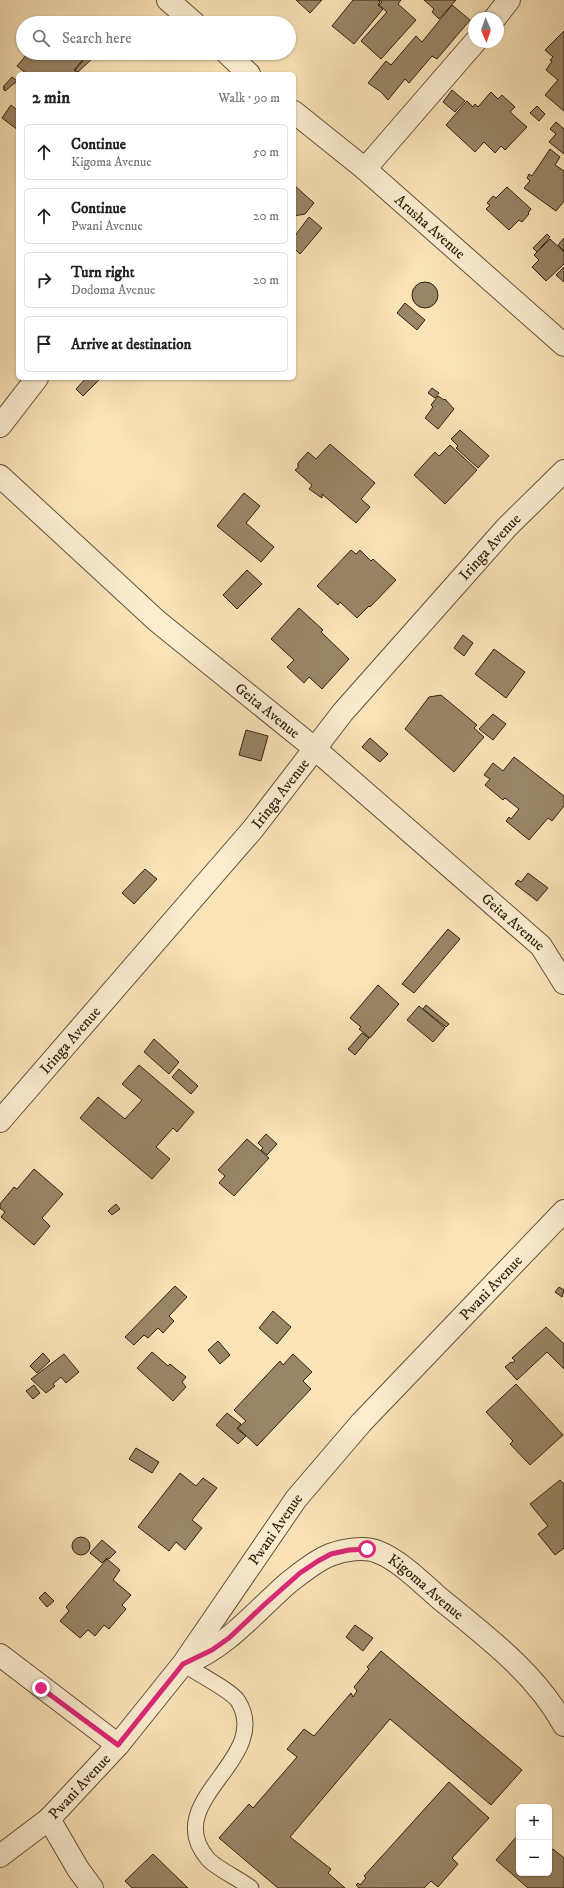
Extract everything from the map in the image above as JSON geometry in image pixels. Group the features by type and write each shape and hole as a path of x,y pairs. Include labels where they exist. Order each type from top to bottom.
{"street":[{"path":"168,0 186,16"},
{"path":"500,12 509,0"},
{"path":"365,169 470,48"},
{"path":"234,60 247,72"},
{"name":"Arusha Avenue","path":"296,114 365,169 564,345"},
{"path":"0,426 35,380"},
{"name":"Iringa Avenue","path":"0,1121 253,829 343,712 507,526 564,471"},
{"name":"Geita Avenue","path":"0,476 157,621 314,748 540,946 564,983"},
{"name":"Pwani Avenue","path":"0,1856 48,1819 118,1745 183,1664 296,1499 361,1423 564,1211"},
{"name":"Kigoma Avenue","path":"183,1664 202,1656 229,1638 276,1594 318,1561 331,1554 372,1550 388,1556 423,1584 525,1672 557,1712 564,1725"},
{"path":"0,1655 118,1745"},
{"path":"48,1819 78,1869 92,1888"}],"lane":[{"path":"183,1664 227,1692 237,1700 242,1709 245,1732 232,1762 209,1790 195,1822 196,1833 201,1848 209,1860 251,1888"}],"building":[{"path":"296,0 322,0 310,13"},
{"path":"353,0 378,0 380,2 378,5 383,9 354,44 332,26"},
{"path":"379,0 401,0 398,4 416,20 381,59 361,41 387,12 379,5 382,2"},
{"path":"424,0 456,0 439,19 432,12 434,9"},
{"path":"452,5 468,18 468,22 437,59 432,56 409,83 405,79 388,100 381,92 368,83 386,61 391,65 416,36 422,42"},
{"path":"564,31 564,111 545,95 558,80 546,70 552,61 550,60 553,57 545,50"},
{"path":"22,60 83,60 74,70 76,72 24,72 17,66"},
{"path":"84,60 91,60 78,72 75,70"},
{"path":"12,77 16,80 5,91 3,89 5,88 3,87"},
{"path":"452,90 465,101 455,112 443,102"},
{"path":"491,92 498,99 502,95 515,107 510,112 527,127 505,150 501,146 495,153 484,142 475,152 446,125 467,101 473,107 475,104 478,107"},
{"path":"11,105 16,109 16,128 2,118"},
{"path":"537,106 545,114 539,121 530,113"},
{"path":"556,122 564,129 564,154 549,142 556,134 550,129"},
{"path":"550,149 560,157 555,165 564,171 564,201 556,211 524,188 530,181 527,178 529,174 532,176"},
{"path":"296,187 314,203 305,214 296,216"},
{"path":"507,187 531,209 528,213 529,214 522,222 519,220 509,230 486,209 490,205 487,203 493,196 496,198"},
{"path":"309,217 322,228 300,254 296,250 296,234"},
{"path":"547,234 550,237 537,252 533,248"},
{"path":"564,238 564,251 558,245"},
{"path":"550,239 564,252 564,264 546,281 532,267 539,260 534,255"},
{"path":"564,267 564,282 556,275"},
{"path":"425,282 435,285 438,295 435,305 425,308 415,305 412,295 415,285"},
{"path":"405,303 425,320 417,330 397,313"},
{"path":"84,380 99,380 83,396 76,389"},
{"path":"432,388 439,393 435,398 428,393"},
{"path":"438,396 444,400 445,399 454,409 438,429 425,418 433,407 431,405"},
{"path":"460,430 489,456 478,468 456,448 458,446 451,439"},
{"path":"330,444 375,483 361,499 370,507 356,523 322,494 322,498 309,489 312,485 295,470 298,468 298,463 308,452 316,459"},
{"path":"450,445 477,470 445,504 414,475 435,452 439,456"},
{"path":"244,493 260,506 246,523 274,547 261,562 217,526"},
{"path":"351,550 356,554 360,550 371,561 373,559 396,580 357,618 340,602 338,605 317,586"},
{"path":"247,570 262,584 237,609 223,595"},
{"path":"299,608 323,630 321,632 349,659 322,689 309,677 304,683 287,667 294,660 271,639"},
{"path":"463,635 473,643 464,656 454,648"},
{"path":"494,649 525,672 506,698 475,674"},
{"path":"441,695 477,725 474,728 484,737 454,772 405,729 429,697"},
{"path":"493,714 506,724 493,740 479,729"},
{"path":"246,730 268,736 261,761 239,755"},
{"path":"370,738 388,754 380,762 362,747"},
{"path":"514,757 564,796 564,806 552,821 548,818 529,840 506,821 509,817 511,819 519,809 505,798 503,800 485,785 490,779 484,775 493,763 503,771"},
{"path":"145,869 157,879 134,904 122,893"},
{"path":"528,873 548,888 537,901 515,884 518,880 521,882"},
{"path":"448,929 460,939 414,993 402,984"},
{"path":"378,985 399,1004 370,1038 359,1029 361,1027 350,1018"},
{"path":"426,1005 449,1024 446,1027 423,1009"},
{"path":"419,1006 445,1028 433,1042 407,1020"},
{"path":"362,1033 369,1038 355,1055 348,1049"},
{"path":"154,1039 179,1062 169,1074 144,1052"},
{"path":"139,1065 194,1112 177,1132 173,1128 156,1147 170,1159 152,1179 80,1118 98,1097 125,1119 142,1100 122,1084"},
{"path":"179,1069 198,1086 191,1094 172,1077"},
{"path":"266,1134 277,1144 267,1155 261,1150 263,1148 258,1143"},
{"path":"247,1139 269,1158 234,1196 219,1183 225,1176 218,1170"},
{"path":"34,1169 63,1194 42,1218 50,1226 34,1245 1,1217 5,1212 0,1208 0,1204 14,1187 17,1189"},
{"path":"116,1204 120,1209 112,1215 108,1211"},
{"path":"175,1286 187,1297 169,1316 174,1321 163,1333 158,1328 148,1338 144,1335 134,1345 125,1337"},
{"path":"559,1287 564,1290 562,1297 555,1292"},
{"path":"273,1311 291,1327 277,1344 259,1328"},
{"path":"546,1327 564,1344 564,1369 547,1352 517,1380 505,1367 511,1362 512,1363 515,1361 512,1358"},
{"path":"218,1341 230,1355 220,1364 208,1350"},
{"path":"152,1352 168,1366 170,1364 186,1377 182,1382 186,1387 173,1401 137,1368"},
{"path":"43,1353 50,1361 37,1373 30,1366"},
{"path":"64,1354 79,1372 66,1383 61,1377 53,1384 55,1386 46,1393 31,1379"},
{"path":"293,1354 312,1372 303,1381 311,1389 257,1446 238,1428 246,1421 234,1410 280,1361 283,1365"},
{"path":"516,1384 563,1435 530,1465 510,1444 513,1441 486,1412"},
{"path":"34,1385 40,1393 33,1399 26,1391"},
{"path":"227,1413 241,1424 237,1429 246,1436 238,1444 216,1425"},
{"path":"136,1448 159,1462 152,1473 129,1459"},
{"path":"180,1473 196,1486 203,1478 217,1488 192,1520 202,1528 185,1550 176,1542 169,1551 138,1527"},
{"path":"560,1480 564,1484 564,1548 555,1555 538,1534 548,1526 530,1504"},
{"path":"77,1537 85,1537 90,1542 88,1553 85,1555 77,1555 72,1550 72,1542"},
{"path":"102,1540 116,1552 102,1563 90,1553"},
{"path":"107,1559 120,1570 113,1580 131,1595 122,1605 126,1609 109,1629 104,1625 95,1636 88,1630 80,1638 60,1621 69,1611 66,1607"},
{"path":"45,1592 54,1601 47,1607 39,1598"},
{"path":"355,1625 373,1638 363,1651 346,1637"},
{"path":"381,1651 522,1770 491,1805 390,1719 290,1837 331,1869 328,1873 345,1888 278,1888 219,1838 249,1804 253,1808 297,1757 287,1749 304,1729 314,1736 351,1693 353,1697 357,1691 354,1687 369,1669 367,1667"},
{"path":"449,1782 489,1818 452,1858 458,1864 438,1887 431,1881 424,1888 359,1888 356,1885 358,1883 360,1885 366,1878 364,1876"},
{"path":"516,1837 516,1876 552,1876 553,1849 564,1858 564,1888 528,1888 496,1860"},
{"path":"153,1854 188,1888 132,1888 125,1881"}],"route":[{"path":"41,1688 118,1745 183,1664 197,1659 229,1638 300,1573 318,1561 331,1554 349,1550 367,1549"}]}
